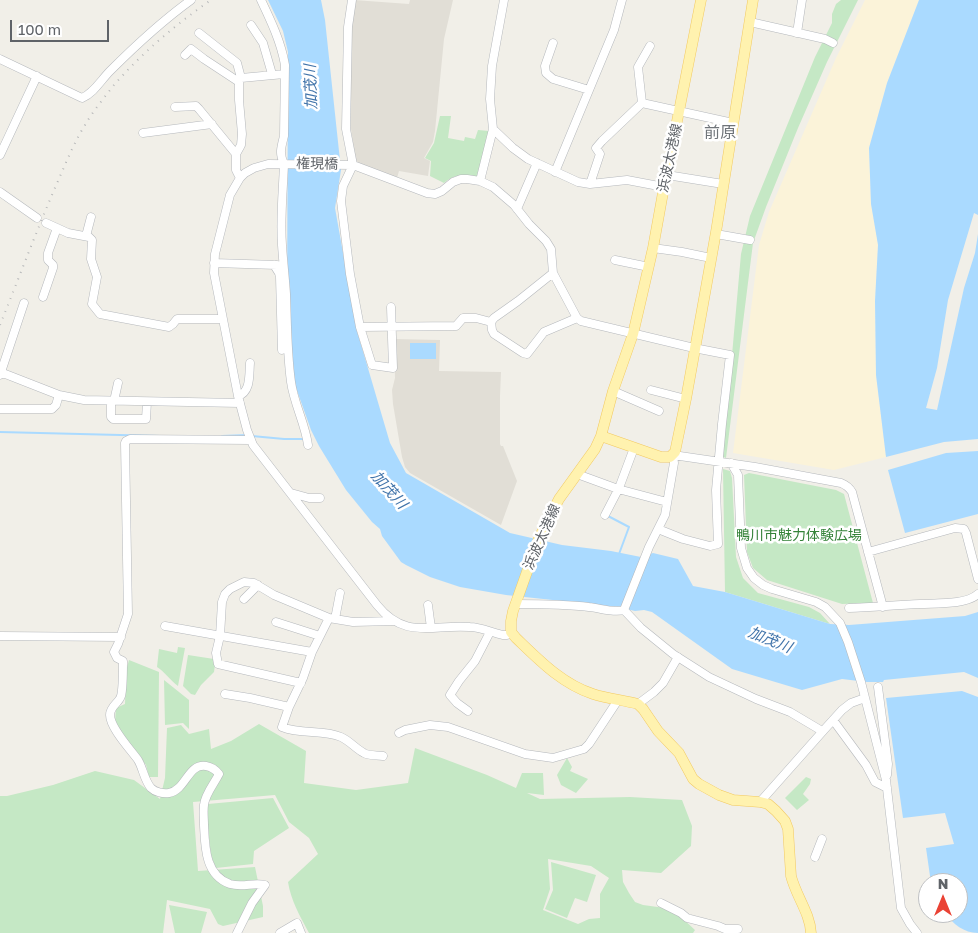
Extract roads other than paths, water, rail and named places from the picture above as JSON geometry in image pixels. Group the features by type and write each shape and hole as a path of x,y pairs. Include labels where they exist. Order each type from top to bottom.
{"main road":[{"name":"浜波太港線","path":"511,632 511,621 516,602 539,538 554,506 595,449 601,436 613,391 633,334 653,248 701,0"},
{"path":"601,436 661,457 672,455 677,447 716,234 753,0"},
{"path":"511,632 555,674 574,686 593,694 638,704 658,731 679,753 699,784 733,800 768,804 776,811 785,821 788,829 791,876 805,910 811,933"}],"street":[{"path":"0,59 82,98 88,96 120,61 175,11 191,0"},
{"path":"261,0 279,40 285,65 284,136 280,157 285,164 281,216 288,351 296,403 307,432 308,445"},
{"path":"352,0 348,27 346,129 350,165 343,186 341,202 350,274 360,327 372,366 393,368 391,307"},
{"path":"504,0 492,66 490,99 493,129 480,181 492,187 514,205 529,224 546,240 551,249 553,273 577,318 581,321 694,348 730,354 716,490 718,544 710,546 683,539 658,529"},
{"path":"555,172 614,30 622,0"},
{"path":"797,33 802,0"},
{"path":"750,22 825,39 833,43"},
{"path":"251,25 263,43 272,74"},
{"path":"199,33 237,63 240,80 239,100 242,134 241,145 236,154 236,170 240,178 230,195 215,254 214,273 239,400 251,440 381,611 394,621 412,628 469,626 506,636 511,632"},
{"path":"553,43 545,66 546,73 554,79 589,90"},
{"path":"642,103 638,67 650,46"},
{"path":"185,55 192,49 204,59 240,80 272,74 284,74"},
{"path":"0,155 37,76"},
{"path":"642,103 733,123"},
{"path":"590,184 600,154 596,148 642,103"},
{"path":"175,107 196,106 236,154"},
{"path":"143,133 212,124"},
{"path":"493,129 528,159 578,182 590,184 627,180 664,187"},
{"path":"517,208 537,163"},
{"name":"権現橋","path":"240,178 254,168 268,164 285,164 350,165 435,194 453,182 467,179 480,181"},
{"path":"667,175 723,184"},
{"path":"0,192 37,218"},
{"path":"86,236 91,217"},
{"path":"46,223 68,233 89,237 92,240 90,259 97,277 92,304 100,314 169,327 177,319 222,319"},
{"path":"44,297 53,268 53,265 48,260 48,253 57,228"},
{"path":"716,234 750,240"},
{"path":"653,248 711,258"},
{"path":"615,260 649,267"},
{"path":"214,263 284,265"},
{"path":"274,265 280,277 282,350"},
{"path":"553,273 494,318 491,322 494,334 527,354 544,332 577,318"},
{"path":"24,302 0,373 59,395 84,400 147,402 239,400"},
{"path":"360,327 456,326 463,318 476,318 491,322"},
{"path":"239,400 248,386 250,364"},
{"path":"118,383 112,401 111,417 113,420 146,420 147,402"},
{"path":"651,390 686,399"},
{"path":"613,391 659,411"},
{"path":"0,409 52,409 56,405 59,395"},
{"path":"237,933 252,903 265,885 242,886 232,884 222,880 213,872 209,863 205,847 204,805 219,774 209,766 201,765 193,769 179,789 169,794 159,793 151,788 138,761 122,740 110,718 110,711 121,697 123,661 117,658 114,652 128,614 126,440 251,440"},
{"path":"605,515 618,489 634,448"},
{"path":"624,610 664,515 674,463 672,455 719,461 846,484 852,492 882,607"},
{"path":"731,463 738,475 741,548 746,568 763,585 826,607 840,623 861,682 887,784"},
{"path":"577,474 618,489 667,502"},
{"path":"291,493 309,498 320,498"},
{"path":"868,552 956,528 964,529 978,579"},
{"path":"301,683 218,664 216,654 220,636 222,602 225,594 230,589 244,582 254,583 274,595 332,618 353,622 394,621"},
{"path":"244,599 258,585"},
{"path":"340,593 332,618 312,652 282,727 296,731 334,735 345,739 363,753 383,756"},
{"path":"849,608 960,601 978,594"},
{"path":"516,602 624,610"},
{"path":"428,605 432,628"},
{"path":"624,610 641,628 678,657 709,677 756,699 790,712 822,731"},
{"path":"276,622 320,636"},
{"path":"165,626 312,652"},
{"path":"468,711 450,695 475,661 490,632"},
{"path":"0,636 121,636"},
{"path":"638,704 663,683 678,657"},
{"path":"878,687 888,764 887,784 901,908 917,933"},
{"path":"225,694 289,707"},
{"path":"760,802 833,720 851,704 865,698"},
{"path":"399,733 430,725 448,727 525,754 553,758 584,749 618,700"},
{"path":"833,720 866,765 875,782 887,784"},
{"path":"815,857 822,839"},
{"path":"661,903 682,913 687,918 725,929 738,929"},
{"path":"280,933 297,923 301,933"}],"water":[{"name":"加茂川","path":"268,0 321,0 325,20 341,170 335,208 357,331 390,443 406,473 510,533 562,545 641,557 653,553 678,559 693,586 725,592 830,624 849,625 965,616 978,612 978,678 964,672 884,680 883,682 842,679 802,690 732,669 652,612 506,595 460,587 430,577 401,562 382,536 380,529 346,490 319,446 311,430 295,385 287,321 288,52 283,31"},
{"path":"919,0 978,0 978,439 944,442 886,457 876,375 875,301 878,245 871,204 869,148 887,83"},
{"path":"410,343 436,343 436,359 410,359"},
{"path":"978,451 978,514 905,533 888,470 946,453"},
{"path":"962,691 978,697 978,933 968,931 954,923 968,923 968,873 930,873 926,848 954,844 945,813 903,818 886,698"}],"waterway":[{"path":"0,432 160,436"},
{"path":"222,436 248,435"},
{"path":"252,436 305,439"},
{"path":"608,516 629,527 619,554"}],"railway":[{"path":"0,325 54,190 72,149 88,120 114,85 136,61 172,29 211,0"}],"district":[{"name":"前原","path":"720,133"}],"park label":[{"name":"鴨川市魅力体験広場","path":"799,536"}]}
